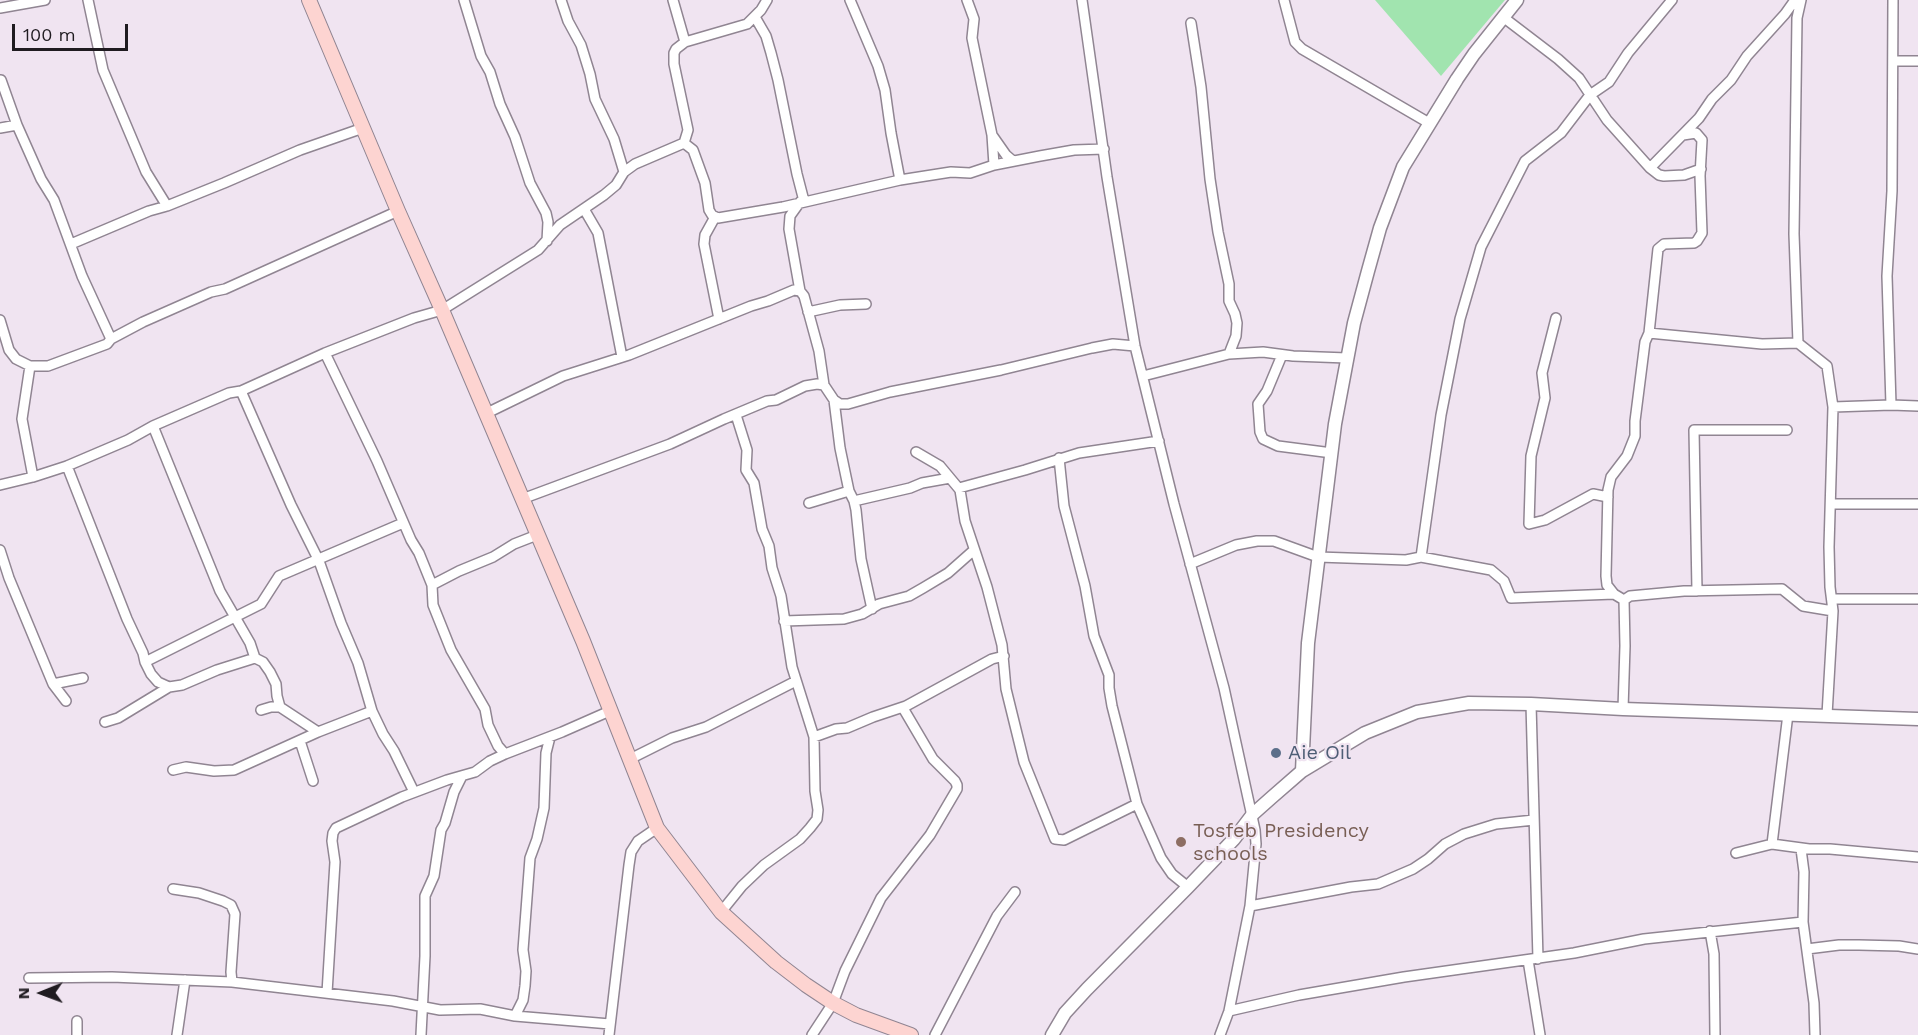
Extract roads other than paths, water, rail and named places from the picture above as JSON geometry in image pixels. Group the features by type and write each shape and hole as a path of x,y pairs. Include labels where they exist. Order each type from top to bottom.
{"main road":[{"path":"309,0 612,710 657,828 721,912 776,962 806,986 833,1003 856,1015 911,1035"}],"street":[{"path":"0,8 28,1 45,0"},
{"path":"88,0 103,70 146,172 167,206"},
{"path":"464,0 481,56 490,72 530,183 546,213 548,241"},
{"path":"561,0 568,21 581,45 591,74 595,99 615,139 624,172"},
{"path":"673,0 685,42"},
{"path":"684,143 688,130 674,59 676,49 685,42 747,24 767,0"},
{"path":"850,0 878,66 885,90 900,180"},
{"path":"967,0 974,18 972,38 992,135 994,165"},
{"path":"1082,0 1135,346 1224,688 1253,814 1256,844 1250,906 1229,1011 1220,1035"},
{"path":"1284,0 1295,42 1302,49 1429,123"},
{"path":"1302,771 1307,662 1335,424 1354,323 1368,271 1392,193 1403,167 1474,54 1517,0"},
{"path":"1421,557 1441,415 1460,319 1481,248 1525,161 1561,133 1590,95 1609,82 1628,53 1672,0"},
{"path":"1650,168 1699,118 1712,99 1731,80 1747,56 1795,0"},
{"path":"1798,343 1794,234 1797,18 1801,0"},
{"path":"1891,405 1887,276 1892,191 1893,0"},
{"path":"1786,12 1797,18"},
{"path":"755,17 766,36 776,71 802,201"},
{"path":"1503,17 1579,78 1613,128 1659,175 1684,175 1701,169"},
{"path":"1191,23 1218,232 1229,284 1229,301 1238,323 1229,354"},
{"path":"1893,61 1918,61"},
{"path":"1,80 17,125 41,179 54,200 82,276 111,339"},
{"path":"0,128 17,125"},
{"path":"71,244 300,150 363,128"},
{"path":"1624,600 1614,594 1607,585 1608,497 1611,477 1628,456 1635,436 1635,421 1649,333 1658,249 1664,243 1694,243 1702,233 1702,140 1695,133 1683,135"},
{"path":"992,135 1013,161"},
{"path":"0,485 67,466 128,440 153,426 229,393 241,391 325,353 414,318 442,310 538,250 560,225 616,185 624,172 644,159 684,143"},
{"path":"684,143 693,150 696,158 705,183 709,210 715,217 725,218 900,180 951,172 970,173 994,165 1074,150 1104,149"},
{"path":"802,201 790,216 789,229 800,291 804,296 819,351 824,386 834,400 840,404 854,403 890,392 1000,370 1092,348 1113,344 1135,346"},
{"path":"783,207 791,210 792,213"},
{"path":"584,208 598,233 622,357"},
{"path":"0,320 9,350 16,359 30,366 48,366 107,344 111,339 143,322 212,292 225,289 398,211"},
{"path":"715,217 705,235 704,244 719,319"},
{"path":"487,413 563,376 622,357 794,290 800,291"},
{"path":"808,312 840,305 866,304"},
{"path":"1556,318 1542,373 1545,398 1531,456 1529,524 1545,520 1593,494 1608,497"},
{"path":"1649,333 1762,344 1798,343 1827,366 1833,407 1829,547 1833,611 1827,715"},
{"path":"1143,376 1229,354 1263,352 1282,356 1347,358"},
{"path":"325,353 419,553 432,585 433,605 451,650 485,709 488,725 498,746 505,754"},
{"path":"1282,356 1267,391 1258,404 1260,432 1263,439 1278,446 1332,453"},
{"path":"30,366 22,418 33,477"},
{"path":"522,499 610,465 622,463 805,386 817,384 824,386"},
{"path":"241,391 291,505 319,561 358,663 372,711 414,792"},
{"path":"834,400 840,448 849,491 854,501 861,559 872,609"},
{"path":"1833,407 1918,406"},
{"path":"721,912 749,879 781,851 800,839 817,819 814,737 792,667 781,596 772,568 769,546 762,529 754,483 747,470 747,450 736,415"},
{"path":"153,426 220,591 250,643 255,658"},
{"path":"1698,591 1694,430 1787,430"},
{"path":"959,488 1059,458 1098,449 1159,441"},
{"path":"916,452 940,466 959,488 965,521 987,587 1004,656 1006,689 1024,762 1055,839 1064,840 1137,804"},
{"path":"1059,458 1064,506 1087,595 1094,636 1109,675 1112,706 1137,804 1161,858 1172,874 1188,887"},
{"path":"67,466 145,662 158,682 170,687"},
{"path":"854,501 950,478"},
{"path":"809,503 849,491"},
{"path":"1831,504 1918,504"},
{"path":"145,662 264,602 279,576 319,561 403,523"},
{"path":"432,585 459,571 493,558 514,544 537,535"},
{"path":"1190,564 1236,545 1257,541 1274,542 1318,557 1406,560 1421,557 1491,570 1504,581 1511,598 1614,594"},
{"path":"0,550 9,578 53,684 66,700"},
{"path":"784,621 844,619 862,614 890,600 909,596 948,573 974,550"},
{"path":"1624,600 1629,596 1698,591 1782,589 1803,606 1833,611"},
{"path":"1832,600 1918,599"},
{"path":"1623,709 1624,600"},
{"path":"814,737 903,708 992,659 1004,656"},
{"path":"105,722 118,718 170,687 182,686 217,670 255,658 263,662 270,672 276,684 280,707"},
{"path":"53,684 83,678"},
{"path":"630,759 672,738 706,727 796,681"},
{"path":"1052,1035 1065,1013 1234,839 1253,814 1302,771 1365,733 1417,712 1469,703 1918,719"},
{"path":"1531,704 1539,959"},
{"path":"261,710 280,707 318,732"},
{"path":"812,1035 833,1003 845,971 882,898 930,835 957,789 955,781 933,759 903,708"},
{"path":"327,993 335,862 332,841 336,828 414,792 475,772 505,754 612,710"},
{"path":"173,770 186,767 214,771 234,770 318,732 372,711"},
{"path":"1772,844 1788,714"},
{"path":"516,1016 523,1000 525,987 526,971 523,958 530,858 544,808 546,753 550,737"},
{"path":"300,741 313,781"},
{"path":"421,1035 425,896 434,876 441,830 462,776"},
{"path":"1250,906 1378,884 1413,869 1445,844 1464,834 1496,824 1534,820"},
{"path":"29,978 112,977 232,982 393,1001 422,1008 480,1009 610,1031 628,865 638,841 657,828"},
{"path":"1736,853 1772,844 1801,849 1918,857"},
{"path":"1801,849 1804,872 1803,922 1814,1003 1815,1035"},
{"path":"173,889 199,893 231,905 235,914 232,982"},
{"path":"934,1035 997,916 1016,892"},
{"path":"1229,1011 1299,995 1393,979 1539,959 1644,939 1803,922"},
{"path":"1710,931 1714,954 1715,1035"},
{"path":"1807,950 1839,945 1899,946 1918,949"},
{"path":"1528,960 1540,1035"},
{"path":"177,1035 185,980"},
{"path":"77,1021 77,1035"}],"place":[{"name":"Aie Oil","path":"1276,753"},
{"name":"Tosfeb Presidency schools","path":"1181,842"}]}
